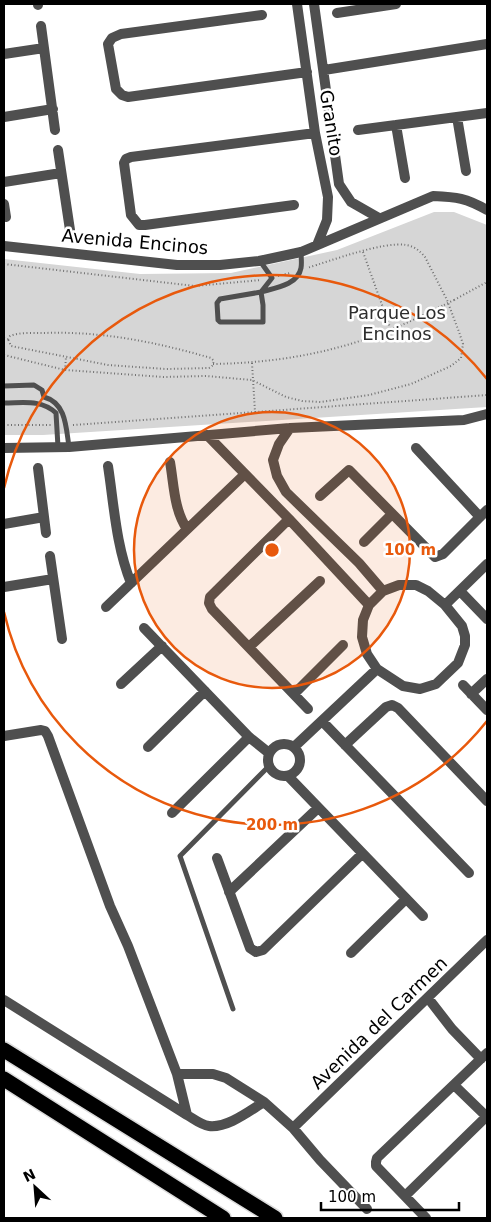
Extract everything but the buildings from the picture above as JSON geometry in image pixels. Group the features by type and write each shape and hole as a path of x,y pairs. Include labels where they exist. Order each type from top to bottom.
{"highway":[{"path":"4,1050 275,1218"},
{"path":"4,1079 223,1218"}],"street":[{"name":"Granito","path":"297,4 315,133 328,197 327,220 317,245"},
{"name":"Granito","path":"314,4 339,184 351,202 379,218"},
{"path":"336,13 396,4"},
{"path":"262,15 121,34 112,38 108,44 116,89 122,95 128,97 306,72"},
{"path":"41,26 55,130"},
{"path":"324,70 487,44"},
{"path":"4,54 44,48"},
{"path":"4,117 53,109"},
{"path":"358,130 487,113"},
{"path":"457,117 466,171"},
{"path":"396,125 405,178"},
{"path":"294,205 139,225 131,215 124,163 126,159 131,157 315,133"},
{"path":"58,150 70,230"},
{"path":"4,182 61,173"},
{"name":"Avenida Encinos","path":"4,246 178,265 220,265 259,261 301,252 433,196 451,196 471,200 487,210"},
{"path":"4,204 6,217"},
{"path":"4,448 69,447 290,428 464,420 487,414"},
{"path":"290,428 278,444 273,460 277,476 286,492 359,563 383,591"},
{"path":"207,435 289,518 369,605"},
{"path":"320,496 349,470 435,557 442,554 484,513 416,448"},
{"path":"170,462 180,520 187,529"},
{"path":"108,466 124,567 131,583"},
{"path":"38,468 46,533"},
{"path":"106,607 245,474"},
{"path":"364,542 392,514"},
{"path":"4,524 44,517"},
{"path":"289,518 210,597 209,603 212,609 308,709"},
{"path":"50,556 62,639"},
{"path":"445,605 487,564"},
{"path":"4,587 53,579"},
{"path":"249,647 320,581"},
{"path":"399,585 416,585 428,591 445,605 462,626 466,636 465,645 458,663 436,684 420,689 402,686 377,669 367,654 362,637 363,620 369,605 383,591 399,585"},
{"path":"460,591 487,619"},
{"path":"144,628 250,737 269,753"},
{"path":"294,694 344,645"},
{"path":"122,684 162,646"},
{"path":"294,747 377,669"},
{"path":"472,694 487,679"},
{"path":"463,685 487,710"},
{"path":"148,747 206,691"},
{"path":"345,745 386,707 392,705 398,708 487,800"},
{"path":"322,721 469,873"},
{"path":"4,736 41,730 45,731 48,736 110,906 128,946 177,1074 187,1115"},
{"path":"172,813 250,737"},
{"path":"280,744 288,744 294,747 299,753 299,767 288,776 280,776 273,772 269,766 269,753 274,747 280,744"},
{"path":"288,776 424,916"},
{"path":"229,892 318,808"},
{"path":"217,858 250,948 256,952 263,950 362,854"},
{"path":"351,952 406,899"},
{"name":"Avenida del Carmen","path":"293,1128 487,940"},
{"path":"426,1218 376,1166 377,1158 484,1056 452,1029 428,998"},
{"path":"4,1000 187,1115 208,1126 236,1119 264,1102"},
{"path":"177,1074 212,1074 226,1078 264,1102 293,1128 367,1210"},
{"path":"405,1196 487,1117 454,1085"}],"lane":[{"path":"259,261 272,278 261,292 263,322 220,322 218,320 217,303 220,299 261,292 281,287 293,281 301,270 301,252"},
{"path":"4,386 34,385 42,390 44,397"},
{"path":"38,403 44,397"},
{"path":"44,397 52,400 59,406 66,425 69,447"},
{"path":"4,403 38,403 50,408 56,413 58,447"},
{"path":"233,1009 180,856 269,766"}],"path":[{"path":"363,252 391,330"},
{"path":"8,339 11,346 108,366 166,369 209,368 213,364 252,363 310,354 391,330 487,282"},
{"path":"8,339 16,334 56,332 116,336 202,355 211,358 213,364"},
{"path":"4,338 8,339"},
{"path":"65,370 66,357"},
{"path":"252,363 256,412"},
{"path":"66,425 487,396"},
{"path":"4,425 56,425"}],"green space":[{"name":"Parque Los Encinos","path":"434,212 454,212 487,225 487,407 43,435 4,435 4,259 140,274 231,273 337,250"}]}
